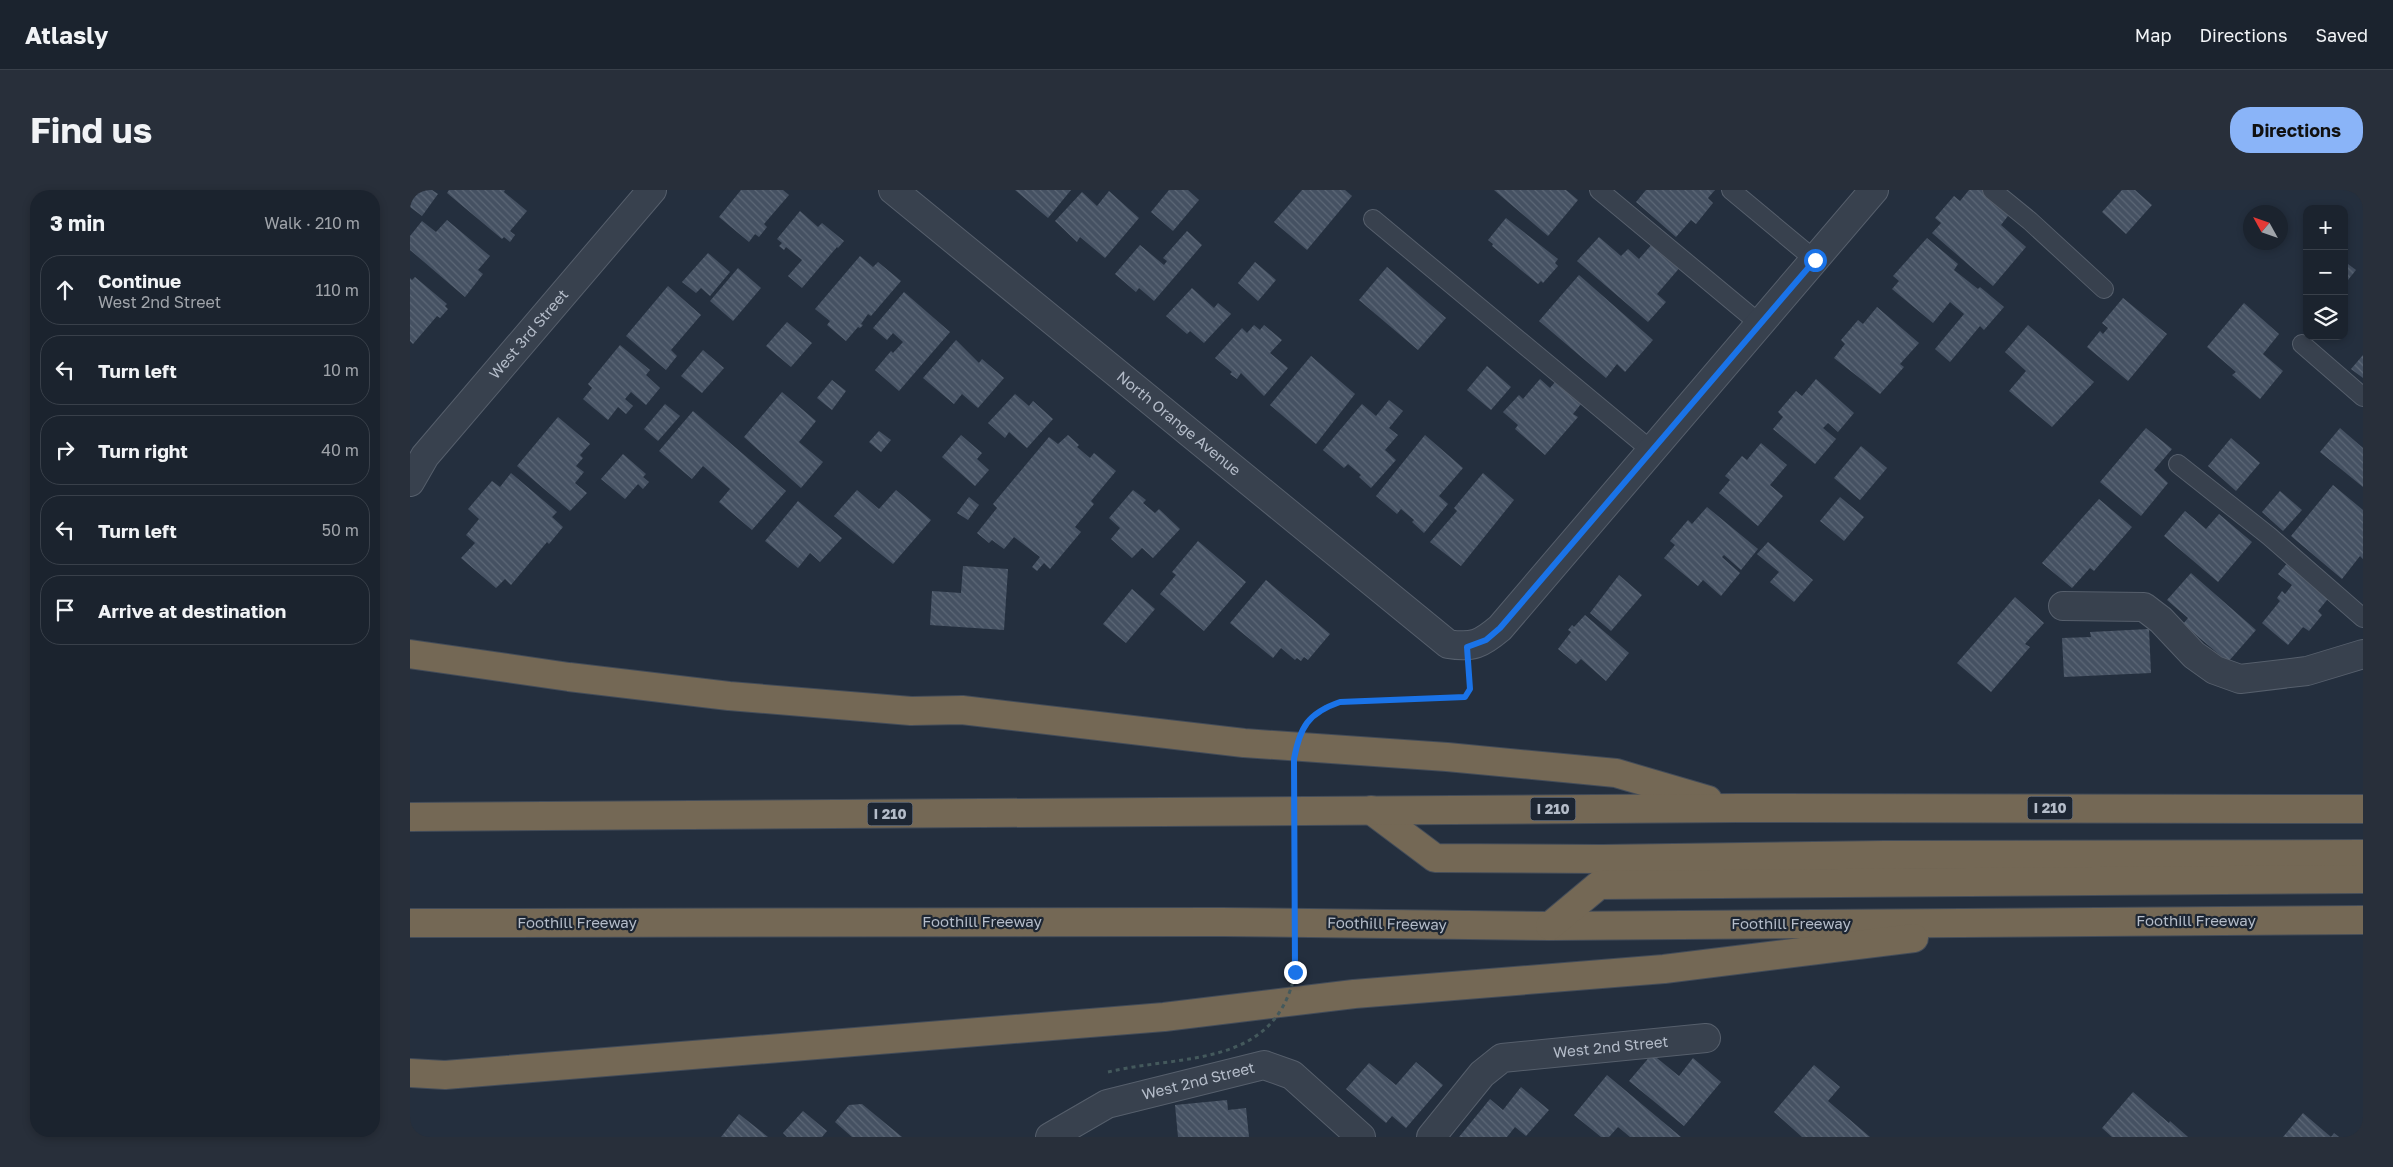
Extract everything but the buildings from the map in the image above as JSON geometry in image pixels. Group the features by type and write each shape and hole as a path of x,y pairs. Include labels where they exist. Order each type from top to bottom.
{"highway":[{"path":"410,654 569,677 729,696 910,711 962,710 1244,743 1446,757 1616,773 1736,808"},
{"name":"I 210","path":"410,817 1736,808 2363,809"},
{"path":"1371,810 1436,858 1602,859 1884,855 2363,854"},
{"path":"1550,926 1599,885 2363,879"},
{"name":"Foothill Freeway","path":"410,923 1222,922 1550,926 2363,920"},
{"path":"410,1073 445,1075 1164,1017 1354,994 1664,969 2046,922"},
{"path":"410,1090 445,1075"}],"street":[{"name":"West 3rd Street","path":"410,482 425,456 652,190"},
{"name":"North Orange Avenue","path":"894,190 1448,644 1467,647"},
{"path":"1467,647 1486,640 1500,628 1874,190"},
{"path":"2062,606 2144,607 2161,620 2194,655 2215,670 2240,679 2307,671 2363,654"},
{"name":"West 2nd Street","path":"1431,1137 1482,1074 1502,1058 1706,1038"},
{"name":"West 2nd Street","path":"1050,1137 1107,1104 1264,1065 1292,1076 1361,1137"}],"lane":[{"path":"1598,190 1760,324"},
{"path":"1731,190 1815,260"},
{"path":"1992,190 2030,221 2104,289"},
{"path":"1372,220 1652,451"},
{"path":"2302,344 2363,397"},
{"path":"2178,464 2269,536 2363,618"}],"path":[{"path":"1108,1072 1213,1056 1237,1048 1257,1036 1284,1005 1295,972 1294,759 1303,726 1325,708 1340,702 1465,697 1470,689 1467,647"}],"route":[{"path":"1295,972 1294,759 1303,726 1325,708 1340,702 1465,697 1470,689 1467,647 1486,640 1500,628 1815,260"}]}
